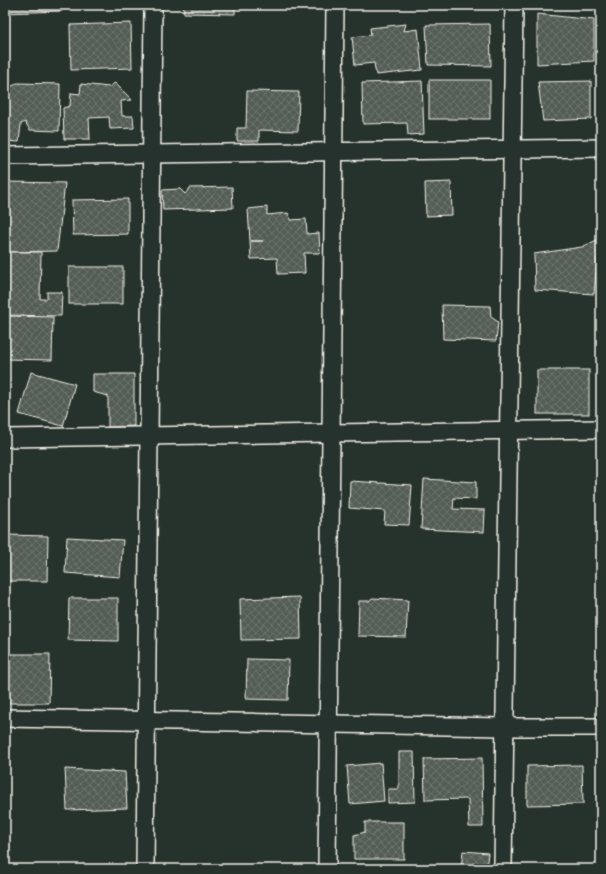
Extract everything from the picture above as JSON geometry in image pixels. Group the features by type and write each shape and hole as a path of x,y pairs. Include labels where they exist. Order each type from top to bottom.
{"street":[{"path":"145,869 153,5"},
{"path":"327,869 335,5"},
{"path":"503,869 514,5"},
{"path":"5,156 601,148"},
{"path":"5,438 601,429"},
{"path":"5,718 504,727 601,727"}],"building":[{"path":"5,5 62,5 62,11 5,13"},
{"path":"183,5 235,5 235,14 184,13"},
{"path":"255,5 301,5 301,8"},
{"path":"537,14 594,20 594,61 537,64"},
{"path":"131,23 132,68 71,70 70,25"},
{"path":"406,24 404,31 418,29 422,70 376,75 374,63 355,65 352,37 371,35 370,28"},
{"path":"490,24 491,66 428,65 426,25"},
{"path":"429,80 490,80 490,119 429,119"},
{"path":"422,81 424,134 408,135 407,123 363,124 362,83"},
{"path":"591,81 591,119 543,121 538,82"},
{"path":"17,83 60,84 59,131 30,130 25,122 21,124 19,142 5,141 5,85 13,86"},
{"path":"115,83 132,100 121,101 122,116 133,116 134,128 110,129 109,117 89,118 90,139 64,139 63,108 70,106 71,93 80,94 81,84 109,87"},
{"path":"247,91 299,92 298,131 259,130 259,141 237,141 237,128 246,128"},
{"path":"5,182 65,183 57,251 5,252"},
{"path":"451,182 452,215 426,216 425,183"},
{"path":"232,187 233,208 163,210 162,190 180,189 185,194 190,188"},
{"path":"128,199 128,234 73,235 72,200"},
{"path":"267,207 267,215 288,213 291,220 306,219 307,234 319,233 320,253 304,253 305,273 278,274 277,258 251,259 248,209"},
{"path":"599,239 594,294 535,290 534,254 582,247"},
{"path":"5,252 41,252 40,299 47,299 47,292 62,292 61,316 5,315"},
{"path":"69,267 123,267 123,304 69,304"},
{"path":"442,305 490,306 491,317 498,322 496,341 443,339"},
{"path":"5,316 53,317 52,360 5,359"},
{"path":"537,370 589,370 589,414 537,414"},
{"path":"31,372 75,384 63,426 19,414"},
{"path":"93,374 134,374 134,426 108,427 108,396 93,392"},
{"path":"424,479 476,482 476,499 454,498 453,509 485,510 484,532 421,529"},
{"path":"350,481 412,485 409,525 384,524 385,511 349,508"},
{"path":"5,535 48,536 47,581 5,581"},
{"path":"67,537 123,540 120,577 65,573"},
{"path":"300,597 301,639 241,640 240,599"},
{"path":"69,598 118,598 118,641 68,640"},
{"path":"372,598 408,600 406,637 358,636 359,601 369,601"},
{"path":"5,654 50,654 49,703 5,703"},
{"path":"247,659 289,660 288,700 246,699"},
{"path":"399,752 414,752 415,802 388,803 388,789 399,789"},
{"path":"482,758 483,827 469,827 468,799 425,800 424,759"},
{"path":"381,763 384,801 350,804 347,766"},
{"path":"582,765 583,804 527,805 527,766"},
{"path":"65,769 125,772 127,808 67,810"},
{"path":"365,822 404,822 404,859 354,859 354,835 365,832"},
{"path":"463,851 488,853 486,869 461,869"}]}
